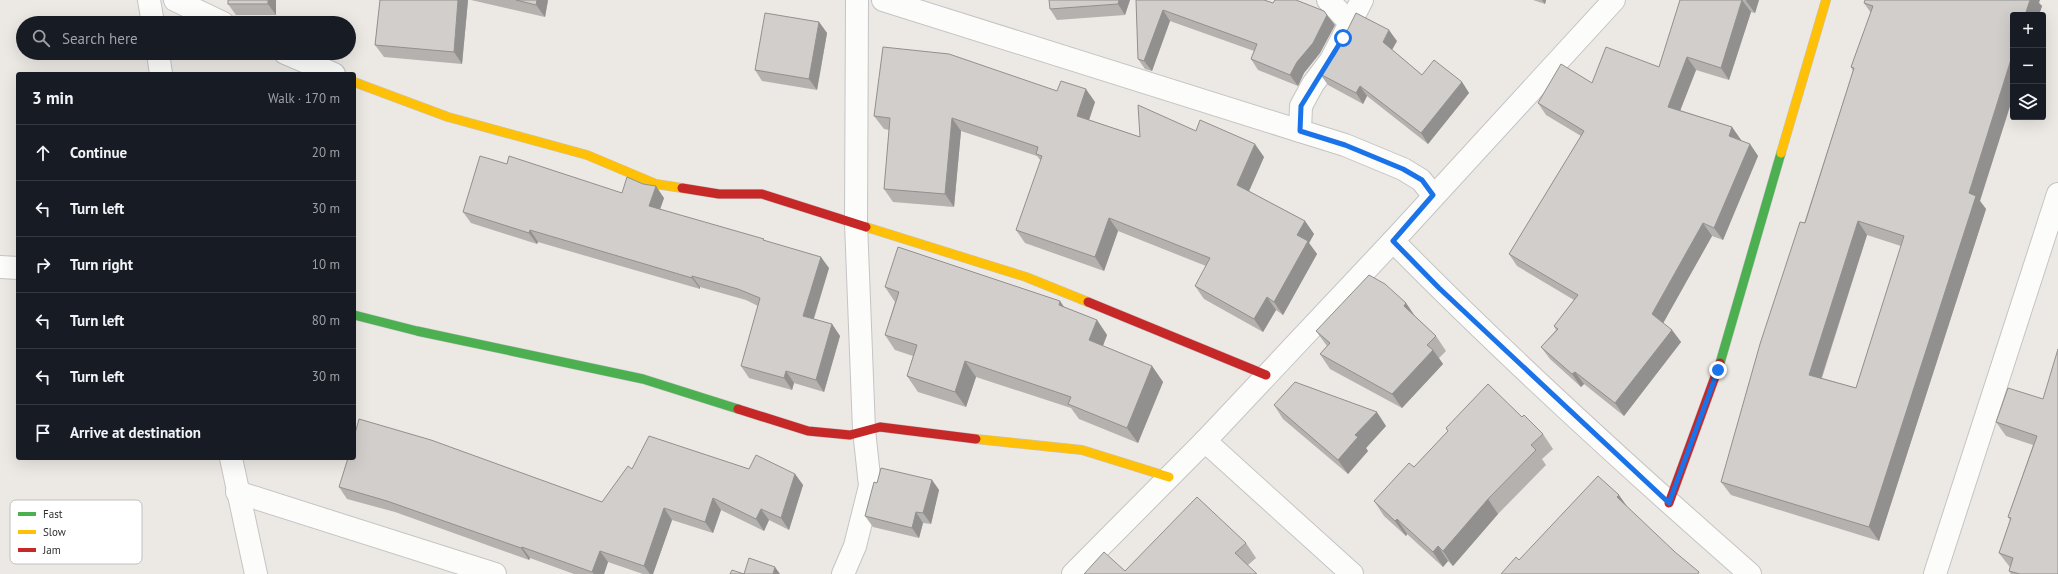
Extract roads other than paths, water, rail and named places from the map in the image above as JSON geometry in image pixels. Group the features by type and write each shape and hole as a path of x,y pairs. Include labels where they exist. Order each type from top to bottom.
{"street":[{"path":"150,0 152,16"},
{"path":"175,0 208,16"},
{"path":"843,574 855,546 870,486 864,430 856,223 856,0"},
{"path":"883,0 1345,145 1403,169 1422,180 1433,195"},
{"path":"1328,0 1351,24"},
{"path":"1300,131 1301,106 1313,84 1330,60 1351,24 1362,0"},
{"path":"1073,574 1205,441 1393,241 1433,195 1574,45 1614,0"},
{"path":"1669,503 1718,370 1826,0"},
{"path":"159,60 161,72"},
{"path":"301,60 329,72"},
{"path":"356,83 448,117 587,156 656,184 719,194 762,194 1026,277 1266,375"},
{"path":"1935,574 2058,194"},
{"path":"1393,241 1439,288 1669,503 1750,574"},
{"path":"0,267 16,268"},
{"path":"356,316 417,331 643,379 808,430 850,435 864,430 880,427 1012,444 1082,450 1169,477"},
{"path":"1205,441 1352,574"},
{"path":"231,460 237,492 256,574"},
{"path":"237,492 495,574"}]}
